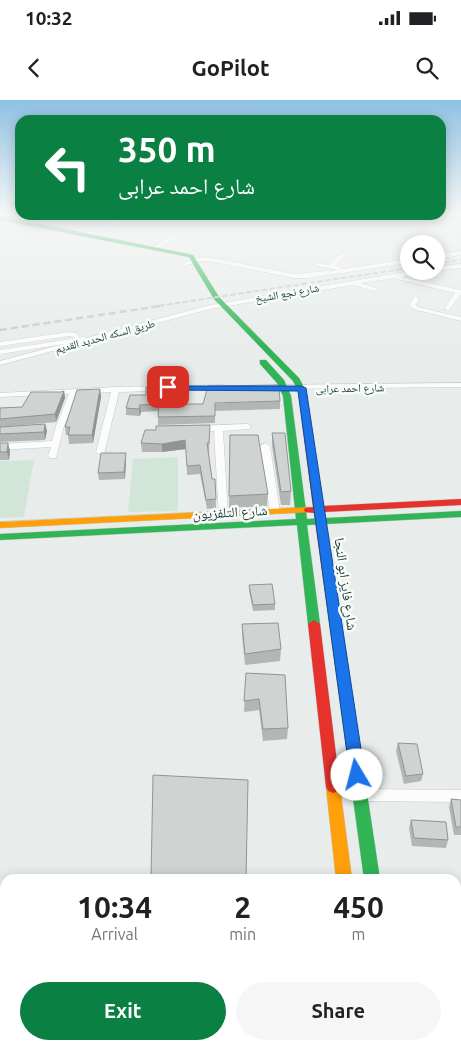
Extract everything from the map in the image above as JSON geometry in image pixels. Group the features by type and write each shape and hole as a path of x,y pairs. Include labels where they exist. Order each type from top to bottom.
{"main road":[{"path":"161,257 190,262"},
{"path":"188,257 213,302 284,388 287,396 343,874"},
{"path":"213,302 296,380 301,388"},
{"name":"شارع فايز ابو النجا","path":"301,388 371,874"},
{"name":"شارع التلفزيون","path":"0,524 461,502"},
{"name":"شارع التلفزيون","path":"0,537 322,523 461,514"}],"street":[{"path":"330,267 340,257"},
{"path":"190,262 208,259 248,267 271,268 301,276 400,262"},
{"path":"248,267 258,260"},
{"path":"445,268 461,266"},
{"path":"340,272 318,267 350,270"},
{"name":"شارع نجع الشيخ","path":"213,302 352,282 400,277"},
{"path":"393,279 401,278 460,292 451,307"},
{"path":"405,287 413,281"},
{"path":"352,282 374,289"},
{"path":"421,292 427,285"},
{"path":"432,305 415,300 412,305 415,308 461,319"},
{"name":"طريق السكه الحديد القديم","path":"0,363 106,336 213,302"},
{"name":"شارع احمد عرابى","path":"266,387 461,385"},
{"path":"0,395 116,389 228,387"},
{"path":"101,452 116,389"},
{"path":"53,456 56,444 56,426 74,391"},
{"path":"186,430 247,427"},
{"path":"218,429 223,514"},
{"path":"0,447 56,444"},
{"path":"265,446 275,512"},
{"path":"360,795 461,796"}],"lane":[{"path":"0,344 68,334 77,336 79,340"},
{"path":"0,352 106,336"}],"green space":[{"path":"178,457 178,511 128,512 133,459"},
{"path":"34,460 24,517 0,518 0,461"}],"building":[{"path":"278,385 280,401 215,403 215,416 158,417 159,404 203,404 208,386"},
{"path":"146,387 166,387 167,403 140,405 139,409 126,408 130,395 146,395"},
{"path":"100,389 92,435 68,435 70,427 65,427 77,390"},
{"path":"64,391 55,414 0,419 0,408 22,407 31,392"},
{"path":"45,424 44,432 0,434 0,427"},
{"path":"210,425 209,443 207,443 212,479 215,479 216,499 206,500 200,465 187,466 185,440 162,444 141,443 145,430 156,430 156,426"},
{"path":"272,433 285,433 291,491 281,492"},
{"path":"230,435 258,435 268,494 229,496"},
{"path":"0,443 8,443 7,452 0,452"},
{"path":"101,453 126,453 124,472 98,473"},
{"path":"272,584 275,604 253,605 249,585"},
{"path":"278,623 281,649 245,654 242,624"},
{"path":"246,673 285,675 288,728 263,729 259,699 244,701"},
{"path":"398,743 417,744 423,774 406,776"},
{"path":"153,775 248,780 246,874 151,874"},
{"path":"451,799 461,800 461,827 456,827"},
{"path":"411,820 446,822 448,840 414,838"}],"railway":[{"path":"445,263 461,260"},
{"path":"151,307 400,269"},
{"path":"0,330 160,306"}],"traffic: fast":[{"path":"192,257 216,298 296,380 302,391 306,422"},
{"path":"263,362 281,382 287,396 314,624"},
{"path":"0,537 461,514"},
{"path":"333,607 371,874"}],"traffic: slow":[{"path":"0,525 309,510"},
{"path":"333,787 343,874"}],"traffic: jam":[{"path":"306,422 333,607"},
{"path":"309,510 461,502"},
{"path":"314,624 333,787"}],"route":[{"path":"168,387 301,388 357,775"}]}
